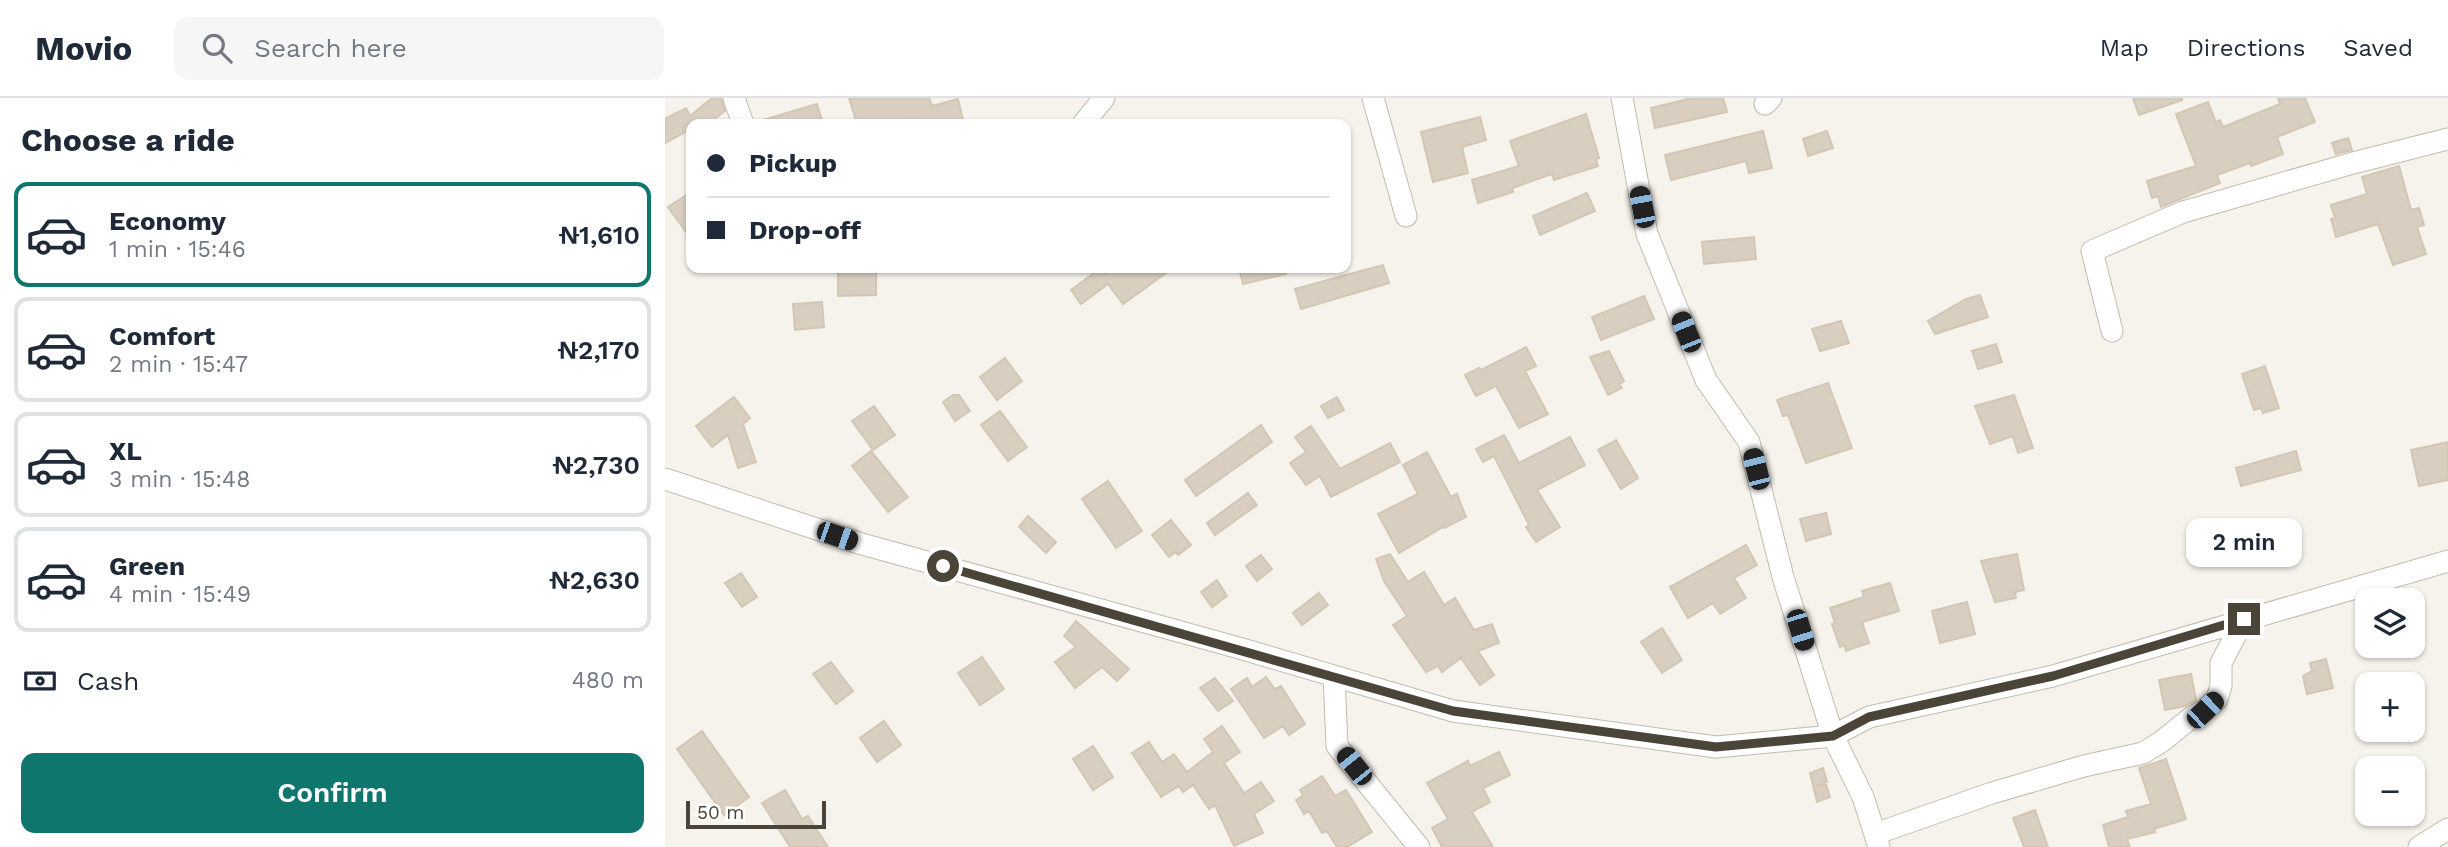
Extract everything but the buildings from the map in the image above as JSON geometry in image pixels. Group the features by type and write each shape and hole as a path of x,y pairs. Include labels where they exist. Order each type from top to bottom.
{"street":[{"path":"734,98 741,119"},
{"path":"1087,119 1104,98"},
{"path":"1373,98 1406,216"},
{"path":"1622,98 1647,234 1706,380 1749,442 1783,577 1833,736 1863,797 1877,841 1992,793 2084,766 2143,753 2217,699 2221,686 2221,663 2244,619"},
{"path":"2112,331 2092,251 2183,212 2448,139"},
{"path":"665,479 862,544 1453,711 1716,747 1833,736 1869,717 2053,676 2448,561"},
{"path":"1334,676 1337,746 1419,847"},
{"path":"2419,847 2448,828"}],"route":[{"path":"943,566 1453,711 1716,747 1833,736 1869,717 2053,676 2244,619"}]}
